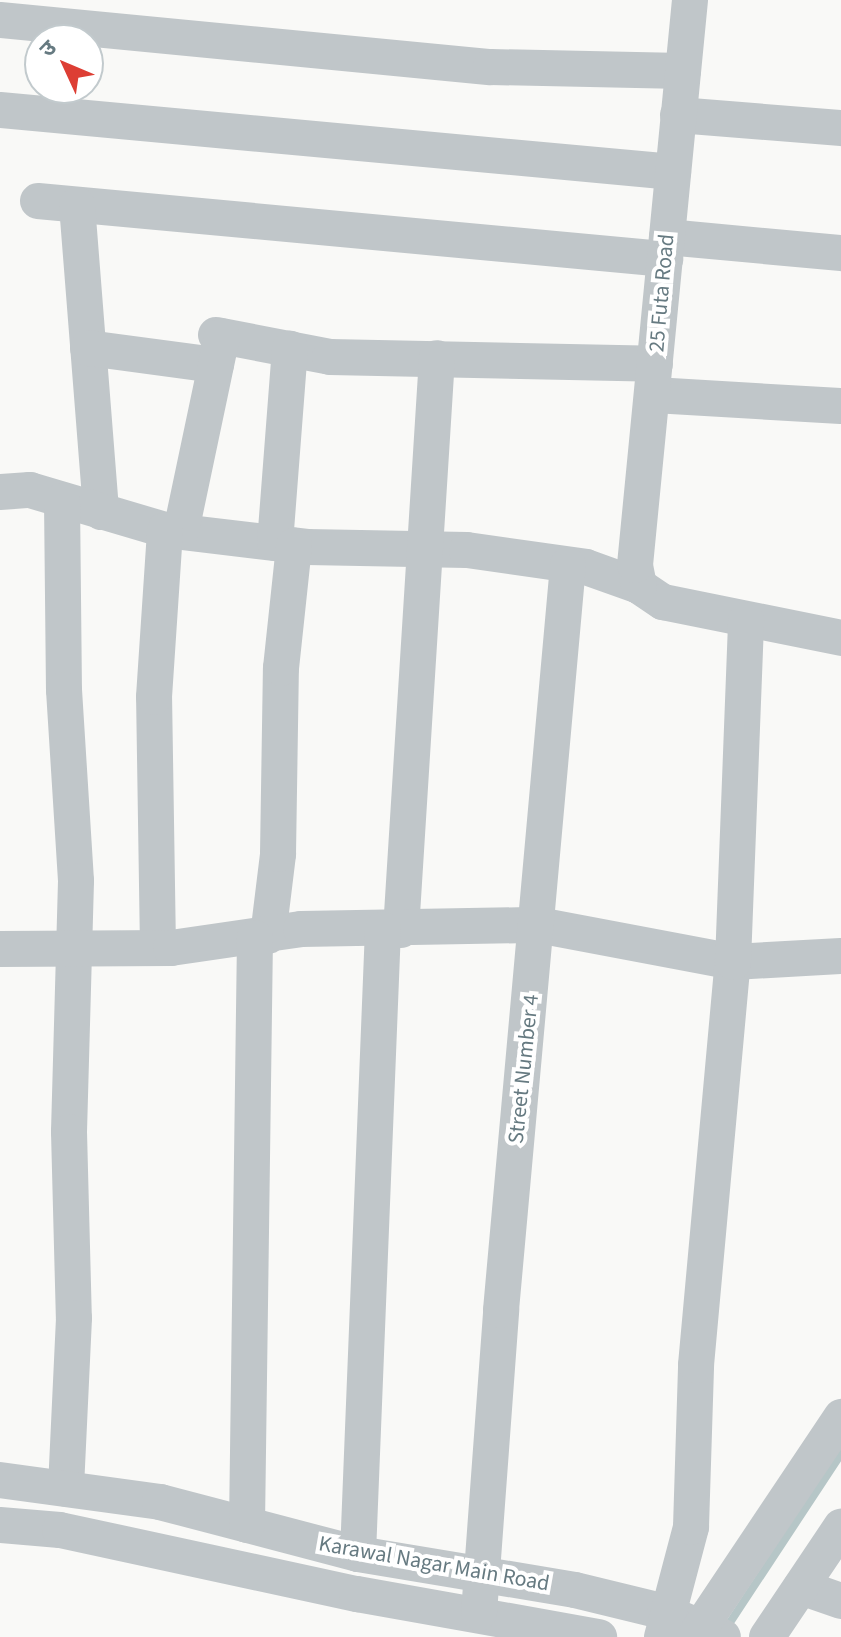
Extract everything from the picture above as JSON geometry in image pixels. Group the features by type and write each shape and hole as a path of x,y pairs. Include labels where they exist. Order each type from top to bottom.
{"street":[{"name":"25 Futa Road","path":"639,586 635,565 690,0"},
{"path":"0,20 491,67 683,71"},
{"path":"0,110 673,172"},
{"path":"678,115 841,128"},
{"path":"38,201 666,248 841,253"},
{"path":"77,205 101,512"},
{"path":"88,348 218,346 290,349 330,357 437,358 655,380 841,406"},
{"path":"158,948 154,697 173,530 218,346"},
{"path":"247,1525 262,937 278,854 290,349"},
{"path":"358,1554 392,930 425,550 437,358"},
{"path":"0,492 30,490 173,530 284,545 467,550 568,565 639,586 663,602 841,638"},
{"path":"62,501 64,690 76,881 72,950 74,1318 66,1489"},
{"name":"Street Number 4","path":"479,1613 568,565"},
{"path":"663,1624 691,1527 696,1365 733,962 746,620"},
{"path":"0,949 158,948 262,937 301,929 392,930 538,925 733,962 841,956"},
{"path":"708,1633 841,1417"},
{"name":"Karawal Nagar Main Road","path":"0,1480 160,1502 358,1554 482,1572 663,1624 708,1633"},
{"name":"Karawal Nagar Main Road","path":"0,1525 60,1530 357,1594 479,1613 599,1637"},
{"path":"767,1637 841,1527"},
{"path":"801,1587 841,1601"}],"waterway":[{"path":"725,1630 841,1454"}]}
